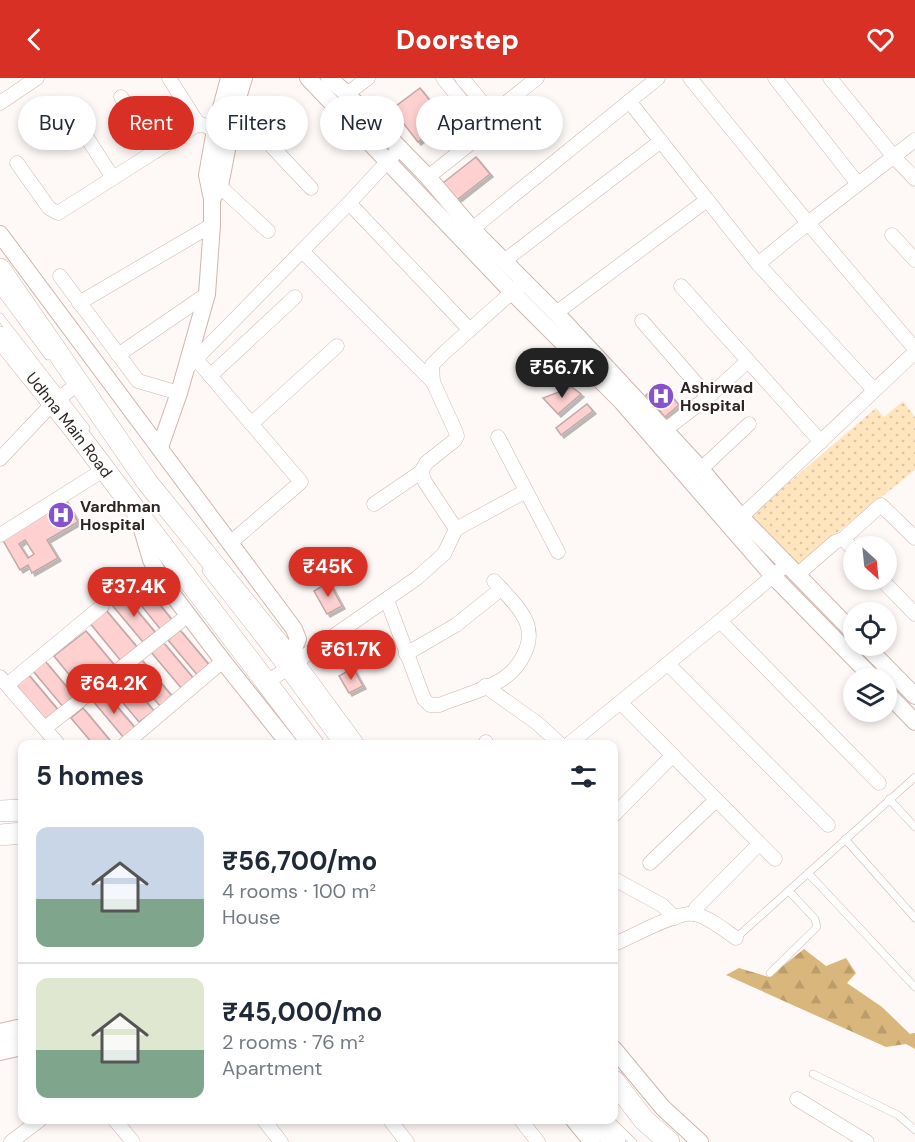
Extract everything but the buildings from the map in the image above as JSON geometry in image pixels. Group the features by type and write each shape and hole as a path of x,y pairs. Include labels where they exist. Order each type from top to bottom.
{"main road":[{"path":"0,269 67,391 192,537 280,673 349,740"},
{"name":"Udhna Main Road","path":"0,337 67,391 105,469 137,512 280,673 311,740"},
{"path":"0,811 18,810"},
{"path":"0,835 18,833"},
{"path":"0,1032 18,1029"},
{"path":"0,1051 18,1047"},
{"path":"618,1086 644,1120 669,1142"},
{"path":"597,1124 615,1142"}],"street":[{"path":"0,104 37,78"},
{"path":"169,78 206,126"},
{"path":"224,95 230,78"},
{"path":"239,96 244,78"},
{"path":"309,78 387,161 518,287 622,402 773,576 863,668"},
{"path":"330,78 347,94 368,78"},
{"path":"428,177 486,131 443,78"},
{"path":"462,78 492,114 537,78"},
{"path":"472,229 658,78"},
{"path":"690,78 915,351 741,517"},
{"path":"775,78 858,184"},
{"path":"830,78 894,157 915,179"},
{"path":"629,101 758,264 874,390"},
{"path":"17,163 49,208 58,213 156,151 206,127"},
{"path":"758,264 915,140"},
{"path":"504,261 661,141"},
{"path":"95,150 113,178"},
{"path":"207,150 207,175 216,193 268,231"},
{"path":"160,447 191,364 207,294 216,193 226,150"},
{"path":"275,150 311,188"},
{"path":"191,364 398,150"},
{"path":"402,150 472,229 504,261 518,287 556,313 701,469 741,517 843,622"},
{"path":"556,313 706,200"},
{"path":"349,203 470,330"},
{"path":"80,303 212,225"},
{"path":"0,234 294,629 298,639 280,673"},
{"path":"892,235 915,260"},
{"path":"302,251 433,382"},
{"path":"60,276 138,381 179,393"},
{"path":"681,286 821,441"},
{"path":"374,504 421,472 426,464 455,440 457,435 433,382 432,365 518,287"},
{"path":"118,355 207,294"},
{"path":"210,376 295,297"},
{"path":"642,321 708,397"},
{"path":"251,424 337,346"},
{"path":"665,430 708,397 748,361"},
{"path":"191,364 210,376 301,482 230,543"},
{"path":"0,459 67,391"},
{"path":"701,469 749,424"},
{"path":"498,437 558,552"},
{"path":"0,535 105,469"},
{"path":"421,472 425,482 456,529"},
{"path":"280,673 417,578 444,554 456,529 526,491"},
{"path":"846,536 881,505 915,538"},
{"path":"137,512 157,572 188,616 287,740"},
{"path":"192,537 214,521"},
{"path":"574,740 773,576 792,570 843,539"},
{"path":"387,600 406,654 419,689 430,705 439,705 504,678 524,657 529,638 527,624 518,608 498,585 456,625 406,654"},
{"path":"892,590 915,614"},
{"path":"55,740 4,681 102,606"},
{"path":"45,728 188,616"},
{"path":"720,621 879,783"},
{"path":"877,656 915,696"},
{"path":"130,740 223,661"},
{"path":"668,664 828,825"},
{"path":"485,686 537,723 556,740"},
{"path":"621,703 775,859"},
{"path":"897,703 915,722"},
{"path":"618,811 672,755"},
{"path":"650,863 716,800"},
{"path":"694,914 696,908 759,844"},
{"path":"618,881 662,905 675,918"},
{"path":"618,942 681,915 694,914 736,938"},
{"path":"618,1054 663,1108 700,1142"},
{"path":"797,1099 867,1142"},
{"path":"11,1142 34,1124"},
{"path":"118,1124 133,1142"},
{"path":"267,1124 281,1142"},
{"path":"393,1124 407,1142"},
{"path":"524,1124 538,1142"},
{"path":"577,1124 592,1142"}],"lane":[{"path":"0,291 50,360"},
{"path":"0,317 67,391 93,436"},
{"path":"132,475 144,492"},
{"path":"202,566 280,673 335,740"},
{"path":"736,938 915,777"},
{"path":"890,799 915,827"},
{"path":"845,839 915,918"},
{"path":"808,873 915,987"},
{"path":"770,973 817,927 815,920 789,891"},
{"path":"813,1074 898,1115 915,1130"},
{"path":"633,1120 640,1127"},
{"path":"614,1124 633,1142"}],"green space":[{"path":"804,949 826,966 846,958 856,973 847,983 882,1007 910,1034 915,1033 915,1049 906,1044 886,1047 726,975 739,968 769,977"}],"shaded area":[{"path":"903,401 915,417 915,470 797,565 747,518 876,408 884,417"}],"place":[{"name":"Ashirwad Hospital","path":"661,396"},
{"name":"Vardhman Hospital","path":"61,515"}]}
